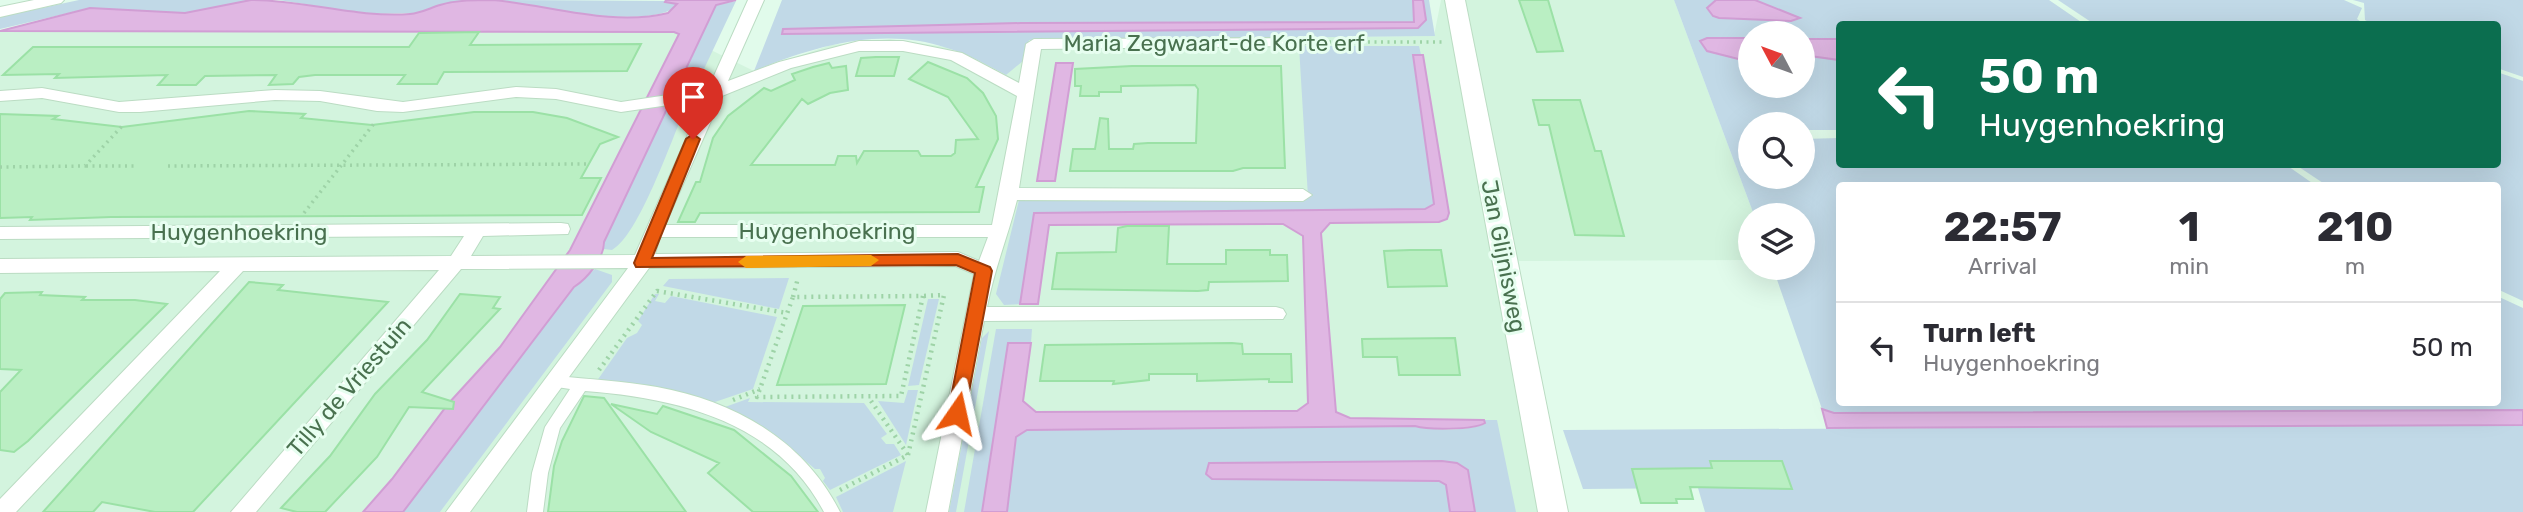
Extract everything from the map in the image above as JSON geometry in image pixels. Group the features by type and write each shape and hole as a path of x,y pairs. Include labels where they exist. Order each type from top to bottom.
{"street":[{"path":"0,12 56,0"},
{"path":"457,512 642,263 653,231 756,0"},
{"name":"Jan Glijnisweg","path":"1455,0 1553,512"},
{"name":"Maria Zegwaart-de Korte erf","path":"1026,94 1034,44 1300,41"},
{"path":"0,96 42,93 119,107 140,107 275,94 320,96 388,107 516,92 556,94 621,107 713,93 820,54 859,46 903,46 956,56 1026,94 1009,194 1000,231 984,271 937,512"},
{"path":"1009,194 1304,195"},
{"name":"Huygenhoekring","path":"0,233 561,229"},
{"path":"456,263 477,231"},
{"name":"Huygenhoekring","path":"653,231 1000,231"},
{"name":"Huygenhoekring","path":"1,267 958,259 984,271"},
{"name":"Tilly de Vriestuin","path":"242,512 456,263"},
{"path":"2,512 238,264"},
{"path":"977,314 1276,314"},
{"path":"555,382 671,396 735,418 798,461 829,505"},
{"path":"535,512 540,473 554,427 584,385"}],"path":[{"name":"Maria Zegwaart-de Korte erf","path":"1300,41 1445,42"},
{"path":"85,166 140,107"},
{"path":"290,232 388,107"},
{"path":"168,166 589,164"},
{"path":"0,167 134,166"},
{"path":"584,385 657,291 787,313"},
{"path":"829,505 908,455 944,296 923,296 793,297 757,397 901,396 923,296"},
{"path":"869,397 908,455"}],"shaded area":[{"path":"79,0 251,0 185,13 90,8 0,29 0,17"},
{"path":"251,0 390,15 414,13 453,2 493,0 580,14 625,18 668,13 677,4 665,2 666,0 736,0 716,5 594,267 574,287 403,512 363,512 392,479 448,404 500,347 570,250 679,34 0,31 90,8 185,13"},
{"path":"279,0 470,0 417,13 366,14"},
{"path":"490,0 666,1 677,4 665,12 618,17"},
{"path":"782,0 1413,0 1415,22 1021,23 783,29 783,34 1418,28 1426,20 1423,0 1429,0 1435,36 1029,40 1023,61 1006,75 947,48 923,42 874,39 825,47 754,71"},
{"path":"1413,0 1423,0 1426,20 1418,28 782,34 783,29 1021,23 1414,22"},
{"path":"1441,0 1674,0 1738,172 1738,189 1744,189 1750,203 1738,203 1738,260 1519,261 1544,512 0,512 0,31 674,32 754,71 831,45 890,39 946,47 1006,75 1028,40 1434,36"},
{"path":"1674,0 1716,0 1707,9 1719,18 1791,21 1738,21 1738,38 1707,38 1700,42 1707,51 1738,59 1738,98 1815,98 1815,57 1836,60 1836,130 1815,130 1815,112 1738,112 1738,172"},
{"path":"1716,0 1755,0 1800,18 1791,21 1719,18 1713,16 1707,8"},
{"path":"1755,0 2049,0 2080,21 1836,21 1836,39 1815,39 1815,21 1791,21 1799,18"},
{"path":"2058,0 2344,0 2362,8 2357,19 2360,21 2090,21"},
{"path":"2353,0 2523,0 2523,77 2501,69 2501,21 2367,21 2364,3"},
{"path":"736,1 696,86 688,91 675,91 716,5"},
{"path":"1707,38 1738,38 1738,59 1707,51 1700,41"},
{"path":"1815,39 1836,39 1836,60 1815,57"},
{"path":"1299,46 1419,46 1421,55 1413,55 1434,205 1425,209 1034,213 1020,304 1004,305 996,294 1019,200 1308,197"},
{"path":"1413,55 1423,55 1449,213 1447,219 1439,222 1330,223 1321,233 1336,412 1350,418 1484,420 1485,423 1450,429 1415,426 1027,430 1016,437 1007,512 982,512 1008,343 1031,343 1023,401 1036,412 1297,411 1308,403 1303,236 1283,224 1049,225 1038,304 1020,304 1034,213 1425,209 1434,204"},
{"path":"1056,63 1073,63 1055,181 1037,181"},
{"path":"2501,73 2523,81 2523,301 2501,291 2501,182 2322,182 2300,168 2501,168"},
{"path":"679,105 685,109 643,207 622,241 612,250 604,249 604,242 668,107"},
{"path":"1836,138 1836,168 2291,168 2311,182 1836,182 1836,406 2501,406 2501,298 2523,308 2523,410 1834,413 1822,409 1777,280 1815,280 1815,203 1750,203 1744,189 1815,189 1815,139"},
{"path":"595,269 612,275 612,282 440,512 403,512 574,287"},
{"path":"789,278 779,309 663,286 669,279"},
{"path":"655,294 659,294 655,301 665,303 671,296 777,317 753,389 712,403 594,385 627,338 637,333 642,325 638,321"},
{"path":"928,299 939,299 919,385 908,386"},
{"path":"996,329 1032,329 1031,343 1008,344 982,512 964,512"},
{"path":"989,331 956,512 949,512 982,338"},
{"path":"908,390 918,390 906,445 878,401 904,403"},
{"path":"750,398 748,402 864,403 887,434 881,438 886,444 894,444 901,455 830,490 823,481 825,478 820,469 815,469 770,431 725,407"},
{"path":"1822,409 1834,413 2523,410 2523,425 1827,428"},
{"path":"1484,420 1497,420 1516,512 1475,512 1468,470 1457,463 1442,461 1381,463 1212,479 1439,481 1446,485 1450,512 1007,512 1016,437 1027,430 1415,426 1450,430 1485,424"},
{"path":"2523,425 2523,512 1705,512 1698,488 1583,489 1563,430"},
{"path":"906,461 893,512 843,512 836,497"},
{"path":"1209,463 1457,463 1468,470 1475,512 1450,512 1446,485 1439,481 1212,479 1206,474"}],"building":[{"path":"1519,0 1548,0 1563,51 1537,52"},
{"path":"479,32 470,45 641,44 627,71 444,72 437,84 398,84 405,75 315,75 299,77 293,84 269,85 276,75 205,76 196,85 158,85 167,75 55,78 59,74 3,75 33,47 409,47 419,33"},
{"path":"899,57 894,76 856,76 861,58"},
{"path":"928,62 967,78 983,93 996,116 998,139 976,187 984,187 979,212 700,213 695,222 678,222 696,182 700,182 713,138 728,116 764,88 771,91 795,80 792,74 813,67 829,63 832,68 846,66 848,90 830,93 808,104 802,99 751,165 835,165 838,156 856,156 857,163 864,151 918,151 921,156 951,156 955,153 956,140 978,139 948,97 909,79"},
{"path":"1132,66 1281,66 1285,168 1243,168 1233,171 1070,171 1073,149 1095,149 1100,118 1108,119 1109,149 1133,149 1134,144 1148,143 1196,143 1198,89 1195,85 1121,86 1121,92 1099,92 1099,96 1080,96 1081,86 1075,86 1075,69"},
{"path":"1533,100 1580,100 1595,151 1601,151 1624,236 1575,235 1549,125 1539,125"},
{"path":"249,111 305,114 301,118 372,125 474,112 533,112 567,118 618,137 600,144 581,178 601,178 582,215 111,217 30,220 32,217 0,218 0,114 58,116 53,119 122,127"},
{"path":"1169,226 1167,264 1226,264 1226,250 1270,250 1270,255 1287,255 1288,281 1209,282 1208,290 1198,291 1052,289 1057,253 1116,252 1118,228"},
{"path":"1441,250 1447,286 1388,287 1384,251"},
{"path":"249,282 283,285 278,290 388,302 193,512 155,512 102,502 93,512 43,512"},
{"path":"42,292 40,295 85,297 82,300 135,300 167,304 28,441 14,452 0,450 0,392 21,370 0,369 0,299 5,293"},
{"path":"460,294 500,297 493,308 500,309 422,392 454,402 453,409 409,407 377,457 325,512 297,512 281,508 330,456 375,394 427,340"},
{"path":"905,305 886,384 777,385 803,306"},
{"path":"1455,338 1460,375 1399,375 1397,357 1363,357 1362,339"},
{"path":"1242,344 1243,354 1291,354 1292,382 1269,382 1269,379 1197,381 1197,374 1149,374 1149,380 1113,384 1114,381 1040,381 1045,345"},
{"path":"584,396 604,398 686,512 548,512 554,466 562,441"},
{"path":"611,404 657,414 663,406 734,430 791,476 818,512 753,512 708,473 719,463 651,432"},
{"path":"1710,461 1782,461 1792,489 1690,487 1693,499 1676,499 1677,503 1641,503 1632,469 1712,468"}],"slow traffic":[{"path":"746,262 871,260"}],"route":[{"path":"693,139 642,263 958,259 984,271 957,413"}]}
